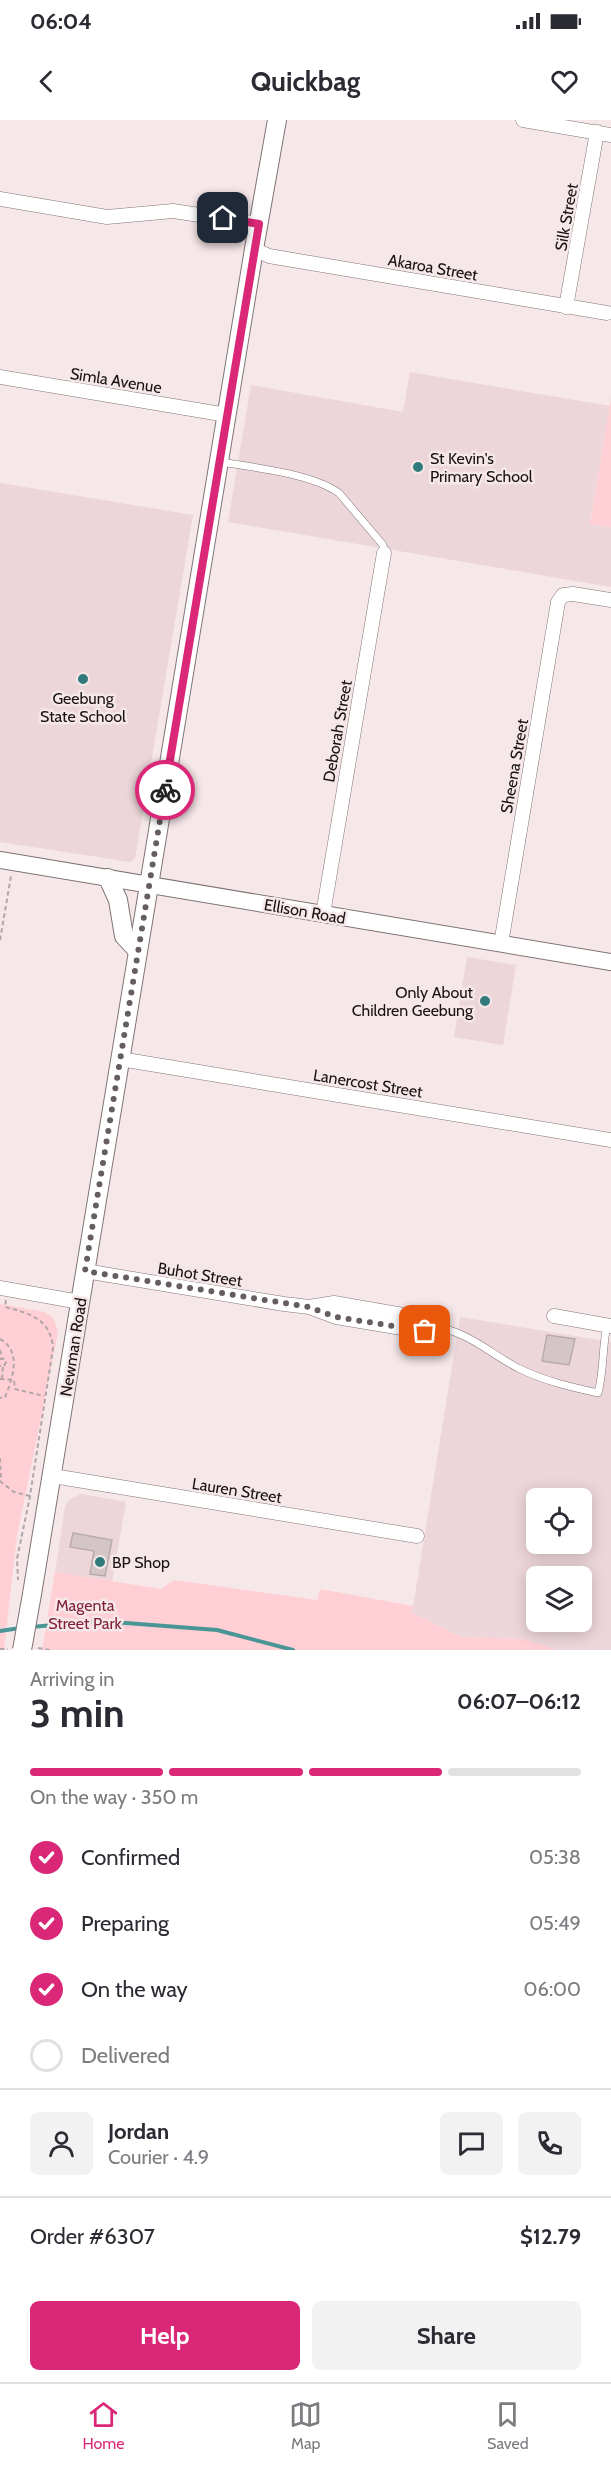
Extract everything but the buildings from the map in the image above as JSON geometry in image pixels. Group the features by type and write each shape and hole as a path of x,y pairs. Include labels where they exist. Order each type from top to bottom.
{"main road":[{"name":"Newman Road","path":"22,1650 53,1476 254,249 278,120"},
{"path":"108,878 118,900 124,936 138,951"}],"street":[{"path":"523,120 604,133"},
{"name":"Silk Street","path":"566,307 604,133"},
{"path":"0,199 107,217 173,211 259,224"},
{"name":"Akaroa Street","path":"254,249 269,256 607,313"},
{"name":"Simla Avenue","path":"0,377 227,415"},
{"name":"Deborah Street","path":"323,914 384,553"},
{"name":"Sheena Street","path":"501,944 558,602 563,595 573,594 611,600"},
{"name":"Ellison Road","path":"0,860 611,962"},
{"name":"Lanercost Street","path":"120,1059 611,1140"},
{"name":"Buhot Street","path":"85,1271 309,1307 334,1303 424,1318 433,1321 435,1326"},
{"path":"3,1295 80,1302"},
{"path":"554,1316 609,1326"},
{"name":"Lauren Street","path":"53,1476 417,1536"}],"lane":[{"path":"220,462 294,476 332,488 339,493 384,545 384,553"},
{"path":"435,1326 461,1333 518,1368 557,1384 598,1393 603,1376 603,1347 609,1326"}],"path":[{"path":"0,940 11,876"},
{"path":"3,1295 5,1307 35,1315 44,1323 50,1332 53,1348 30,1496 17,1559 18,1581"},
{"path":"0,1339 5,1341 12,1352 14,1361 5,1397 0,1398"},
{"path":"0,1350 1,1359 6,1362"},
{"path":"14,1361 6,1362 1,1366 1,1379 14,1380 15,1389 46,1396"},
{"path":"0,1458 1,1482 14,1492 30,1496"}],"shaded area":[{"name":"St Kevin's Primary School","path":"410,372 610,406 590,523 611,527 611,587 228,522 251,385 403,412"},
{"name":"Geebung State School","path":"0,483 193,515 135,858 130,862 0,842"},
{"name":"Only About Children Geebung","path":"467,957 516,965 503,1045 454,1037"},
{"path":"460,1317 611,1342 611,1650 558,1650 523,1639 461,1637 412,1613"},
{"path":"81,1494 126,1502 112,1582 55,1572 65,1507 69,1500"}],"green space":[{"path":"611,398 611,527 590,524"},
{"path":"0,1304 45,1312 54,1319 58,1333 17,1536 4,1650 0,1650"},
{"name":"Magenta Street Park","path":"55,1572 161,1589 174,1580 317,1600 320,1589 413,1606 412,1613 461,1637 523,1639 558,1650 42,1650"}],"waterway":[{"path":"31,1627 100,1621 217,1630 293,1650"},
{"path":"0,1631 20,1628"}],"way so far":[{"path":"165,790 85,1271 309,1307 336,1317 425,1331"}],"place":[{"name":"St Kevin's Primary School","path":"418,467"},
{"name":"Geebung State School","path":"83,679"},
{"name":"Only About Children Geebung","path":"485,1001"},
{"name":"BP Shop","path":"100,1562"}],"route":[{"path":"165,790 259,224 223,218"}]}
